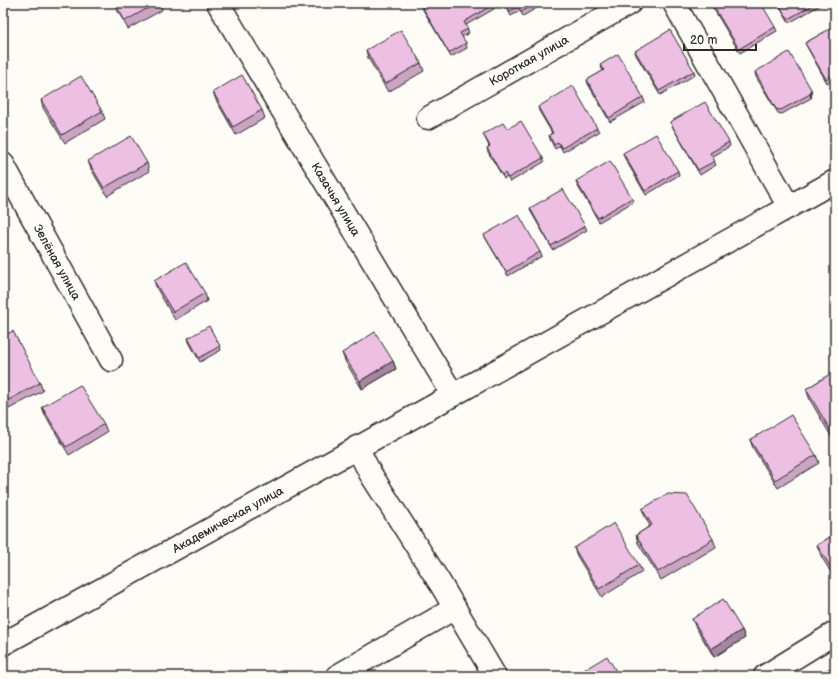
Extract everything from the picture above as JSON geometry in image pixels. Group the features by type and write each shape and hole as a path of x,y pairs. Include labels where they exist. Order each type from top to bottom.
{"street":[{"name":"Казачья улица","path":"218,3 452,395"},
{"name":"Короткая улица","path":"428,118 630,3"},
{"path":"674,3 789,207"},
{"name":"Зелёная улица","path":"3,164 111,360"},
{"name":"Академическая улица","path":"3,644 835,181"},
{"path":"357,447 370,473 495,676"},
{"path":"337,676 454,608"},
{"path":"765,676 835,633"}],"building":[{"path":"115,3 157,3 125,21"},
{"path":"420,3 491,3 492,5 464,22 468,29 460,33 466,43 449,53"},
{"path":"505,3 537,3 521,12 518,7 510,11"},
{"path":"761,3 775,27 739,49 712,4"},
{"path":"778,3 816,3 788,19"},
{"path":"835,26 834,80 831,76 826,79 805,43"},
{"path":"401,30 421,63 385,84 366,50"},
{"path":"670,30 694,71 659,91 635,51"},
{"path":"789,52 811,89 810,94 781,110 776,109 755,72"},
{"path":"618,54 643,97 609,118 587,80 604,70 600,65"},
{"path":"242,75 262,110 233,127 213,92"},
{"path":"81,76 102,111 62,135 41,100"},
{"path":"573,86 597,128 562,148 558,142 554,145 549,135 553,133 538,107"},
{"path":"705,102 729,142 710,153 715,161 698,170 670,122"},
{"path":"521,121 543,158 508,178 505,173 502,175 487,148 490,146 483,134 503,123 507,129"},
{"path":"656,134 678,171 645,191 623,153"},
{"path":"131,136 147,163 104,188 88,161"},
{"path":"610,161 632,198 598,218 576,181"},
{"path":"563,189 585,226 551,246 530,208"},
{"path":"519,215 540,252 506,272 484,235"},
{"path":"186,262 205,293 173,312 154,281"},
{"path":"209,326 220,346 199,358 188,338"},
{"path":"13,331 40,383 3,403 3,336"},
{"path":"375,332 393,361 360,381 342,353"},
{"path":"835,371 835,438 806,389"},
{"path":"80,385 104,424 66,447 42,407"},
{"path":"791,415 816,455 775,480 750,440"},
{"path":"668,494 687,495 713,539 658,572 636,535 652,525 642,509"},
{"path":"614,523 639,565 599,589 574,548"},
{"path":"835,534 835,569 833,571 817,545"},
{"path":"723,599 742,630 711,649 692,619"},
{"path":"607,656 619,676 574,676"},
{"path":"835,665 835,676 817,676"},
{"path":"431,672 433,676 423,676"}]}
